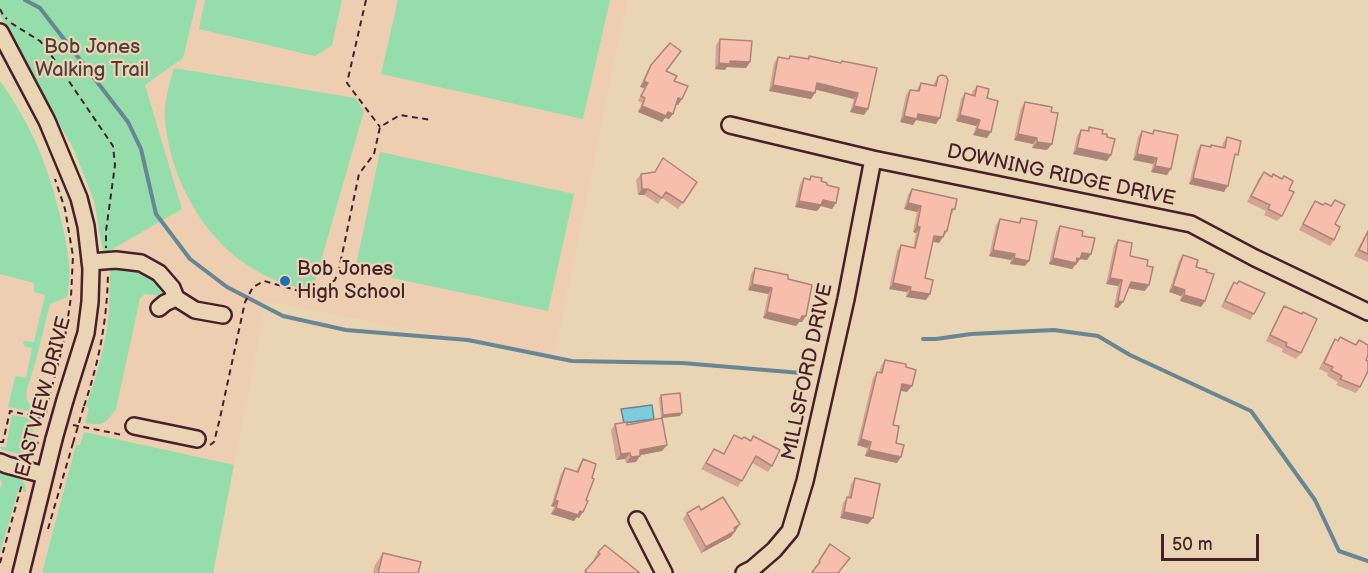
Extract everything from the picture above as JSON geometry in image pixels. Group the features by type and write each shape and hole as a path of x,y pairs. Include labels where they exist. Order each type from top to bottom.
{"street":[{"name":"EASTVIEW DRIVE","path":"0,32 47,121 79,198 86,226 90,262 90,302 86,333 65,400 47,436 45,475 21,573"},
{"name":"DOWNING RIDGE DRIVE","path":"730,125 873,159 1191,224 1255,258 1368,312"},
{"name":"MILLSFORD DRIVE","path":"744,573 774,550 790,531 806,481 846,299 873,159"},
{"path":"90,262 116,260 141,263 159,273 172,288 176,298 195,310 223,315"},
{"path":"159,309 176,298"},
{"path":"133,432 201,444"},
{"path":"0,462 45,475"},
{"path":"637,520 664,573"}],"path":[{"path":"366,0 347,83 380,127"},
{"path":"201,444 214,442 245,302 253,287 264,281 310,294 323,289 335,280 359,174 374,154 380,127 400,115 430,120"},
{"path":"49,398 65,338 71,297 73,256 64,209 55,180"},
{"path":"56,500 84,406"},
{"path":"0,442 3,442 10,411 55,421"},
{"path":"66,423 133,432"},
{"path":"0,563 27,470 47,436"}],"shaded area":[{"name":"Bob Jones High School","path":"197,0 627,0 554,357 266,301 213,573 0,573 0,88 63,261 109,251 182,209 145,85 183,58"}],"green space":[{"name":"Bob Jones Walking Trail","path":"0,0 197,0 183,58 145,85 182,209 109,251 103,251 94,201 74,150 0,15"},
{"path":"205,0 342,0 332,45 315,56 199,29"},
{"path":"398,0 610,0 583,119 381,74"},
{"path":"174,68 355,98 364,111 312,292 276,280 246,265 216,238 193,206 176,169 166,129 168,88"},
{"path":"0,81 27,125 46,167 69,260 67,297 50,304 27,389 26,398 34,412 8,407 15,377 26,378 32,348 24,346 23,342 34,342 45,295 34,292 34,283 0,274"},
{"path":"380,152 574,194 548,311 355,270"},
{"path":"121,267 146,271 164,289 167,296 145,294 140,298 116,409 104,423 85,423 89,408 86,407 100,362 107,326 110,268"},
{"path":"12,415 35,419 30,422 31,424 36,422 33,432 36,433 31,452 25,455 2,450 0,447 6,447"},
{"path":"84,432 234,465 213,573 42,573 76,445 80,445"},
{"path":"0,473 14,476 24,482 26,492 23,492 23,488 19,488 0,553 2,481"}],"water":[{"path":"652,405 654,419 624,423 621,409"}],"building":[{"path":"720,39 752,41 750,62 719,63"},
{"path":"670,43 681,51 666,71 677,76 674,81 688,86 682,99 678,98 673,114 668,112 666,116 642,106 645,98 641,96 648,83 644,81 651,65"},
{"path":"790,56 809,59 809,56 877,68 868,109 854,106 858,93 817,83 815,93 773,85 778,57 789,59"},
{"path":"946,76 948,80 940,118 918,114 917,119 904,116 910,90 919,91 921,83 936,86 938,77"},
{"path":"977,86 989,89 987,98 998,101 991,132 977,129 980,120 960,115 965,93 975,96"},
{"path":"1025,102 1052,107 1051,112 1058,113 1052,144 1037,142 1037,138 1018,134"},
{"path":"1089,127 1103,130 1102,134 1115,139 1111,155 1077,148 1081,130 1089,131"},
{"path":"1154,130 1178,135 1171,169 1155,166 1157,158 1137,154 1142,131 1153,134"},
{"path":"1227,137 1241,141 1238,155 1235,154 1228,186 1193,178 1201,145 1225,148"},
{"path":"663,158 697,182 683,203 666,192 662,198 648,189 642,189 641,174 655,172"},
{"path":"1264,172 1272,177 1273,174 1282,179 1284,176 1293,181 1289,190 1294,192 1282,216 1268,209 1270,205 1251,196"},
{"path":"811,176 822,178 821,181 827,185 839,188 836,203 823,200 821,205 799,201 804,178 810,180"},
{"path":"912,189 957,199 947,231 943,237 934,236 925,278 933,280 930,294 910,291 911,287 893,283 901,245 915,248 920,227 917,226 921,206 908,203"},
{"path":"1335,200 1345,205 1335,224 1340,227 1334,240 1303,224 1315,201 1331,206"},
{"path":"1021,218 1037,221 1029,261 1014,258 1015,254 993,250 1000,219 1020,223"},
{"path":"1060,226 1083,231 1082,236 1095,238 1091,254 1082,253 1076,263 1053,258"},
{"path":"1368,231 1368,254 1359,250"},
{"path":"1118,240 1132,243 1130,256 1148,260 1147,266 1153,267 1149,285 1131,282 1123,302 1118,301 1122,280 1110,278"},
{"path":"1183,255 1198,260 1196,267 1214,274 1205,301 1184,295 1185,290 1173,286"},
{"path":"755,268 788,275 788,279 812,285 806,316 802,316 800,320 767,312 772,288 752,284"},
{"path":"1239,281 1265,293 1254,314 1225,301 1234,282 1237,284"},
{"path":"1284,306 1317,319 1301,353 1270,335"},
{"path":"1340,337 1356,345 1359,340 1368,345 1366,360 1368,371 1360,387 1340,379 1342,376 1331,370 1333,367 1324,363 1335,339 1338,341"},
{"path":"885,360 906,364 906,367 916,370 912,386 902,384 893,425 899,426 896,443 904,445 901,457 869,450 871,442 861,439 877,372 882,373"},
{"path":"680,393 682,413 663,415 661,395"},
{"path":"662,418 667,445 640,450 640,456 631,457 630,453 621,454 615,424 627,422 627,425"},
{"path":"734,435 751,441 753,436 780,450 772,466 756,456 742,481 706,463 714,449 724,454"},
{"path":"583,459 596,464 592,478 594,479 586,500 588,501 583,512 580,511 578,515 556,508 558,501 555,500 565,468 578,472"},
{"path":"855,478 880,484 873,518 844,512 847,497 851,498"},
{"path":"723,497 740,524 734,528 735,531 706,547 687,513 699,506 701,510"},
{"path":"830,544 850,558 838,573 812,572 820,562"},
{"path":"605,545 640,573 587,573 585,571"},
{"path":"383,553 421,562 418,573 378,573"}],"waterway":[{"path":"25,0 40,8 128,122 141,149 156,214 190,259 227,287 283,316 346,330 468,340 572,361 682,363 801,373"},
{"path":"923,339 1054,330 1098,336 1130,355 1251,411 1315,500 1339,551 1368,561"}],"place":[{"name":"Bob Jones High School","path":"285,281"}]}
